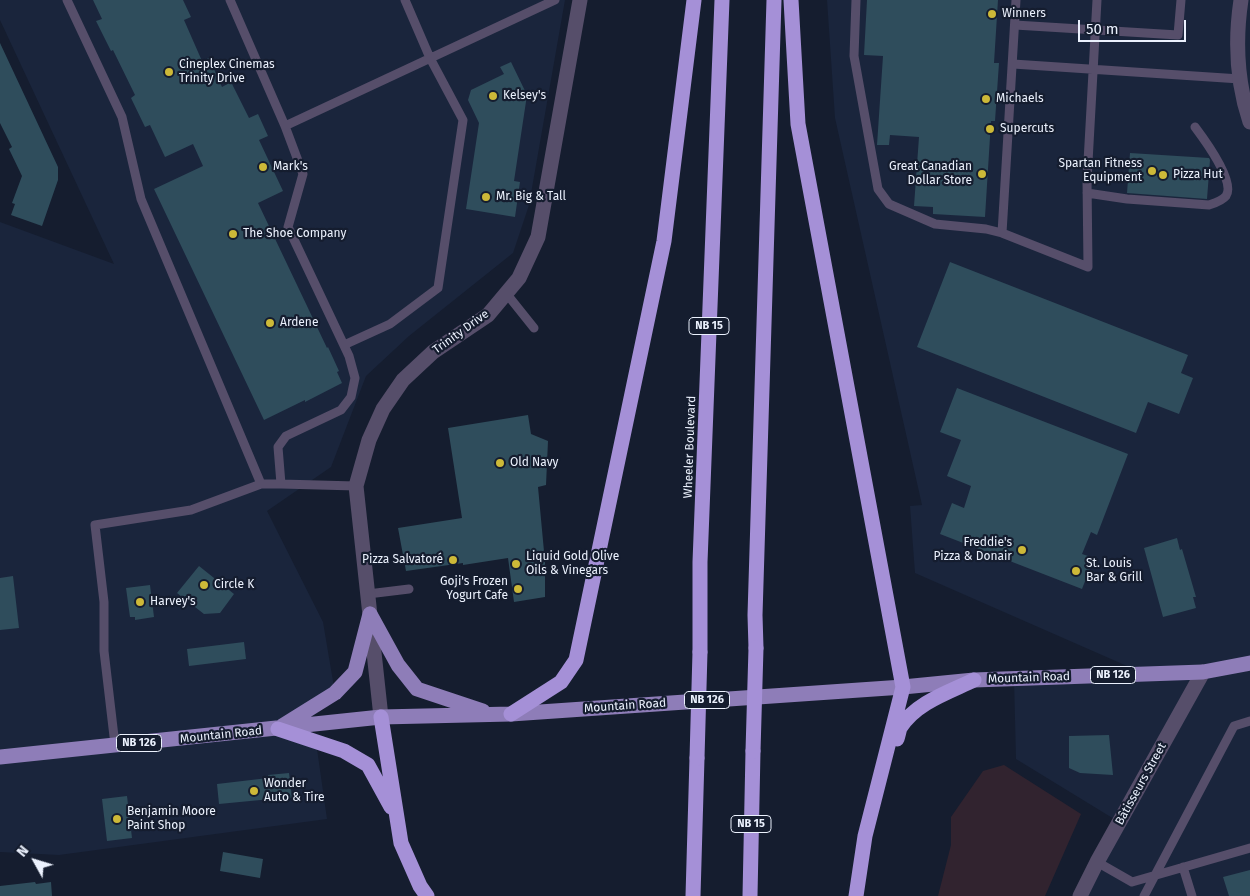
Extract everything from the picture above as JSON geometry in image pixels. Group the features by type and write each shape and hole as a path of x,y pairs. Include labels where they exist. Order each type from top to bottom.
{"highway":[{"path":"511,714 561,682 576,660 664,241 694,0"},
{"name":"Wheeler Boulevard","path":"693,896 700,652 700,562 722,0"},
{"name":"NB 15","path":"750,896 752,751 756,648 755,615 774,0"},
{"path":"791,0 798,124 903,687 865,836 860,878"},
{"path":"856,896 900,729 910,716 927,702 974,680"},
{"path":"381,717 401,844 420,886 427,896"},
{"path":"278,729 344,751 368,765 397,818"}],"main road":[{"path":"370,614 398,665 417,689 492,714"},
{"path":"278,729 335,693 355,672 370,614"},
{"name":"Mountain Road","path":"0,757 381,717 511,714 903,687 974,680 1203,672 1250,663"}],"street":[{"name":"Trinity Drive","path":"381,717 356,486 369,440 383,410 403,380 433,352 488,315 519,278 538,237 580,0"},
{"path":"1241,0 1237,41 1240,79 1250,122"},
{"name":"Bâtisseurs Street","path":"1080,896 1203,672"}],"lane":[{"path":"68,0 122,117 141,199 262,484"},
{"path":"230,0 285,126 303,174 288,226 349,356 355,378 351,397 341,410 286,436 278,447 281,484"},
{"path":"344,345 390,324 438,288 463,120 430,58 405,0"},
{"path":"285,126 555,0"},
{"path":"856,0 854,56 878,189 889,204 935,224 986,229 1002,233 1088,268 1087,193 1097,0"},
{"path":"1002,233 1016,0"},
{"path":"1015,25 1178,35 1180,0"},
{"path":"1013,64 1240,79"},
{"path":"1087,193 1127,199 1209,205 1220,201 1227,195 1229,185 1215,154 1195,126"},
{"path":"506,293 534,328"},
{"path":"115,746 104,651 104,602 96,525 191,510 262,484 356,486"},
{"path":"368,594 408,589"},
{"path":"1144,896 1234,726 1250,721"},
{"path":"1097,862 1132,882 1250,848"},
{"path":"1184,868 1192,896"}],"shaded area":[{"path":"0,0 565,0 529,205 513,253 409,336 366,376 331,467 267,511 323,622 335,693 278,729 316,742 327,819 59,855 0,852 0,222 114,264 0,20"},
{"path":"827,0 1250,0 1250,896 1080,896 1119,822 1016,759 1014,679 1143,673 915,573 910,506 922,505 835,118"},
{"path":"1004,765 1081,814 1045,896 938,896 951,845 951,817 983,771"}],"building":[{"path":"93,0 183,0 191,17 184,20 202,61 209,58 222,87 231,82 249,118 258,114 268,136 259,140 283,191 258,203 328,347 339,371 337,372 342,383 264,420 154,189 203,166 193,144 165,157 150,125 145,127 131,98 135,95 113,50 111,51 96,21 102,19"},
{"path":"867,0 998,0 994,63 999,63 995,121 991,121 985,217 933,214 933,207 914,206 919,137 890,135 889,145 877,145 883,56 864,55"},
{"path":"0,43 58,167 58,180 42,226 11,215 15,204 12,203 22,176 9,149 12,147 0,123"},
{"path":"511,62 527,95 514,181 520,182 515,217 466,209 479,123 468,100 471,90 504,74 500,67"},
{"path":"1130,153 1209,158 1207,199 1127,193"},
{"path":"950,262 1188,355 1181,373 1193,378 1179,414 1148,402 1136,433 917,347"},
{"path":"957,388 1128,454 1097,535 1091,532 1082,554 1094,558 1082,589 940,534 952,503 964,508 971,486 947,476 961,440 940,432"},
{"path":"528,415 531,434 548,441 546,485 538,487 545,562 545,597 514,602 508,558 406,571 398,528 462,518 448,428"},
{"path":"1177,538 1196,597 1193,597 1196,608 1163,617 1144,548"},
{"name":"Circle K","path":"199,566 234,594 220,613 204,614 177,593"},
{"path":"13,576 19,628 0,630 0,578"},
{"name":"Harvey's","path":"150,585 154,617 135,620 135,617 130,617 126,588"},
{"path":"244,642 246,659 189,666 187,649"},
{"path":"1109,735 1113,775 1080,773 1069,768 1069,736"},
{"name":"Wonder Auto & Tire","path":"289,773 292,798 219,804 217,784 268,778 268,775"},
{"name":"Benjamin Moore Paint Shop","path":"127,796 132,838 107,841 102,799"},
{"path":"223,852 263,859 260,878 220,871"},
{"path":"1250,870 1250,896 1229,896 1223,877"},
{"path":"35,882 36,884 51,882 52,896 0,896 0,886"}],"place":[{"name":"Winners","path":"992,14"},
{"name":"Cineplex Cinemas Trinity Drive","path":"169,72"},
{"name":"Kelsey's","path":"493,96"},
{"name":"Michaels","path":"986,99"},
{"name":"Supercuts","path":"990,129"},
{"name":"Mark's","path":"263,167"},
{"name":"Spartan Fitness Equipment","path":"1152,171"},
{"name":"Great Canadian Dollar Store","path":"982,174"},
{"name":"Pizza Hut","path":"1163,175"},
{"name":"Mr. Big & Tall","path":"486,197"},
{"name":"The Shoe Company","path":"233,234"},
{"name":"Ardene","path":"270,323"},
{"name":"Old Navy","path":"500,463"},
{"name":"Freddie's Pizza & Donair","path":"1022,550"},
{"name":"Pizza Salvatoré","path":"453,560"},
{"name":"Liquid Gold Olive Oils & Vinegars","path":"516,564"},
{"name":"St. Louis Bar & Grill","path":"1076,571"},
{"name":"Circle K","path":"204,585"},
{"name":"Goji's Frozen Yogurt Cafe","path":"518,589"},
{"name":"Harvey's","path":"140,602"},
{"name":"Wonder Auto & Tire","path":"254,791"},
{"name":"Benjamin Moore Paint Shop","path":"117,819"}]}
